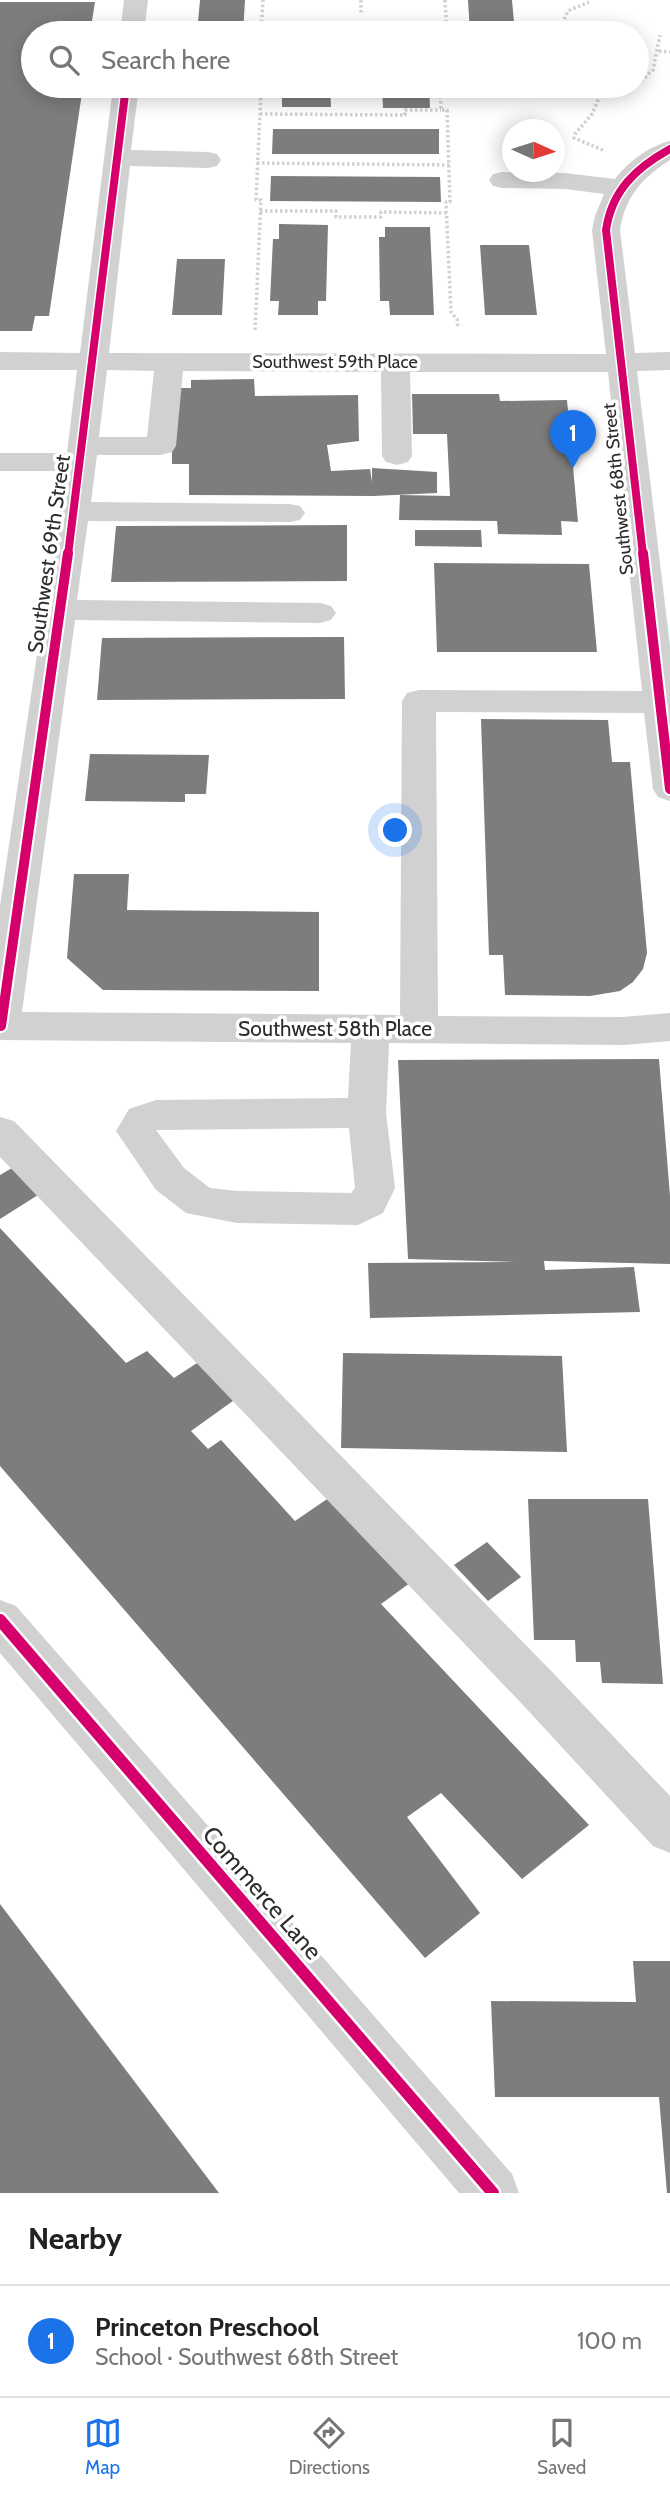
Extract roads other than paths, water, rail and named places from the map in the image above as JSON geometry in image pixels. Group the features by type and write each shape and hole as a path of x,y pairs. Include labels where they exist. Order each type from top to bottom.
{"street":[{"path":"133,21 136,0"},
{"name":"Southwest 69th Street","path":"0,1026 95,361 125,98"},
{"path":"565,181 621,188 644,165 670,149"},
{"path":"118,158 208,160"},
{"name":"Southwest 68th Street","path":"621,188 610,207 606,230 670,789"},
{"name":"Southwest 59th Place","path":"0,361 670,361"},
{"path":"0,462 161,446 169,362"},
{"path":"395,362 397,456"},
{"path":"74,511 289,513"},
{"path":"61,610 320,613"},
{"path":"419,1030 419,701 660,702"},
{"name":"Southwest 58th Place","path":"0,1026 623,1031 670,1027"},
{"path":"368,1113 156,1115 143,1119 135,1130 170,1179 200,1202 237,1207 358,1209 369,1202 375,1188 368,1113 371,1029"},
{"path":"0,1132 539,1689 670,1830"},
{"name":"Commerce Lane","path":"0,1620 493,2193"}],"place":[{"name":"Princeton Preschool","path":"573,468"}]}
